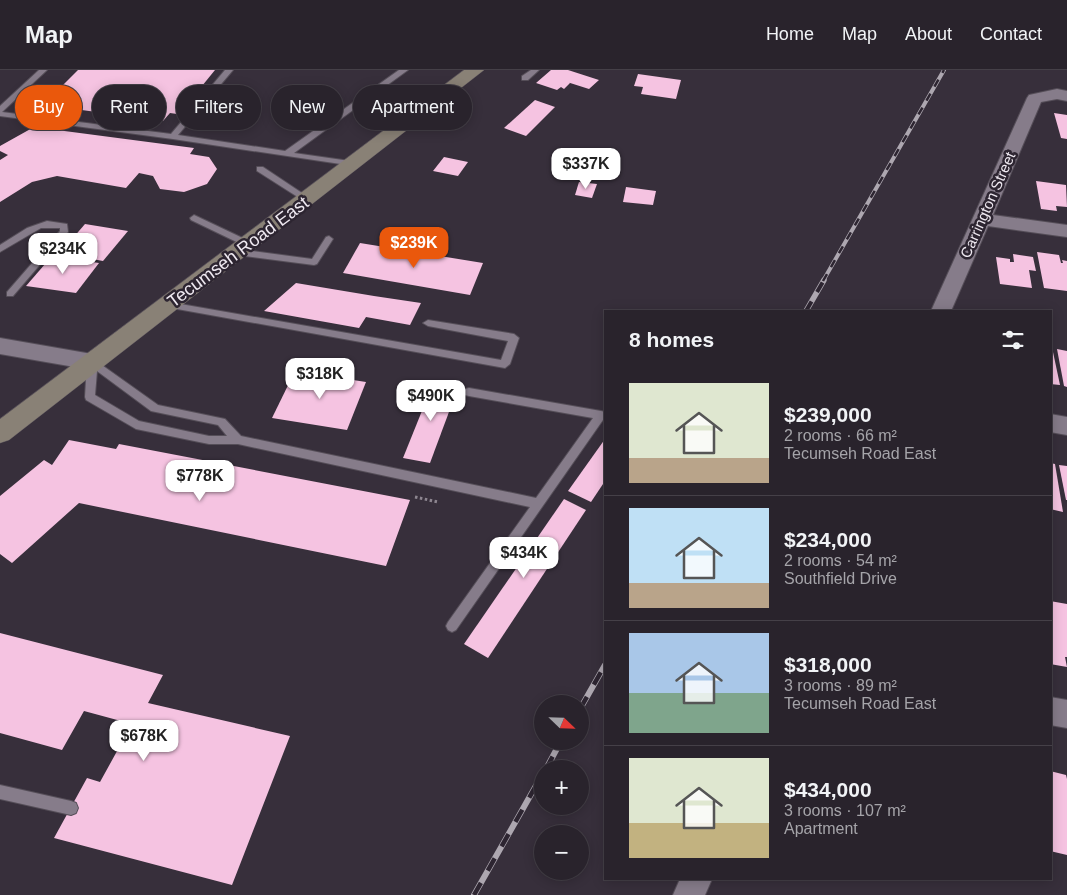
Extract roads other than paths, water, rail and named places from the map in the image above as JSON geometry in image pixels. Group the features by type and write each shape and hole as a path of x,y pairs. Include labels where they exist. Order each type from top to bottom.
{"main road":[{"name":"Tecumseh Road East","path":"4,426 169,304 475,70"}],"street":[{"name":"Carrington Street","path":"941,310 1035,98 1057,94 1067,96"},
{"path":"982,219 1067,231"},
{"path":"0,346 92,362"},
{"path":"1052,423 1067,426"},
{"path":"1052,711 1067,714"},
{"path":"689,895 696,880"}],"lane":[{"path":"0,112 43,70"},
{"path":"174,137 229,70"},
{"path":"287,154 404,70"},
{"path":"525,78 535,70"},
{"path":"0,112 354,164"},
{"path":"260,169 307,199"},
{"path":"194,218 242,248 314,262 329,239"},
{"path":"0,249 22,234 46,224 57,223 64,226 64,232 10,294"},
{"path":"0,258 46,224"},
{"path":"169,304 505,364 514,338 428,323"},
{"path":"92,362 90,397 136,425 209,440 238,440 538,504"},
{"path":"92,362 155,408 222,422 238,440"},
{"path":"452,626 601,415 469,392"},
{"path":"0,792 71,808"}],"railway":[{"path":"823,281 944,70"},
{"path":"807,310 824,280"},
{"path":"588,695 604,667"},
{"path":"551,760 556,750"},
{"path":"474,895 534,789"}]}
